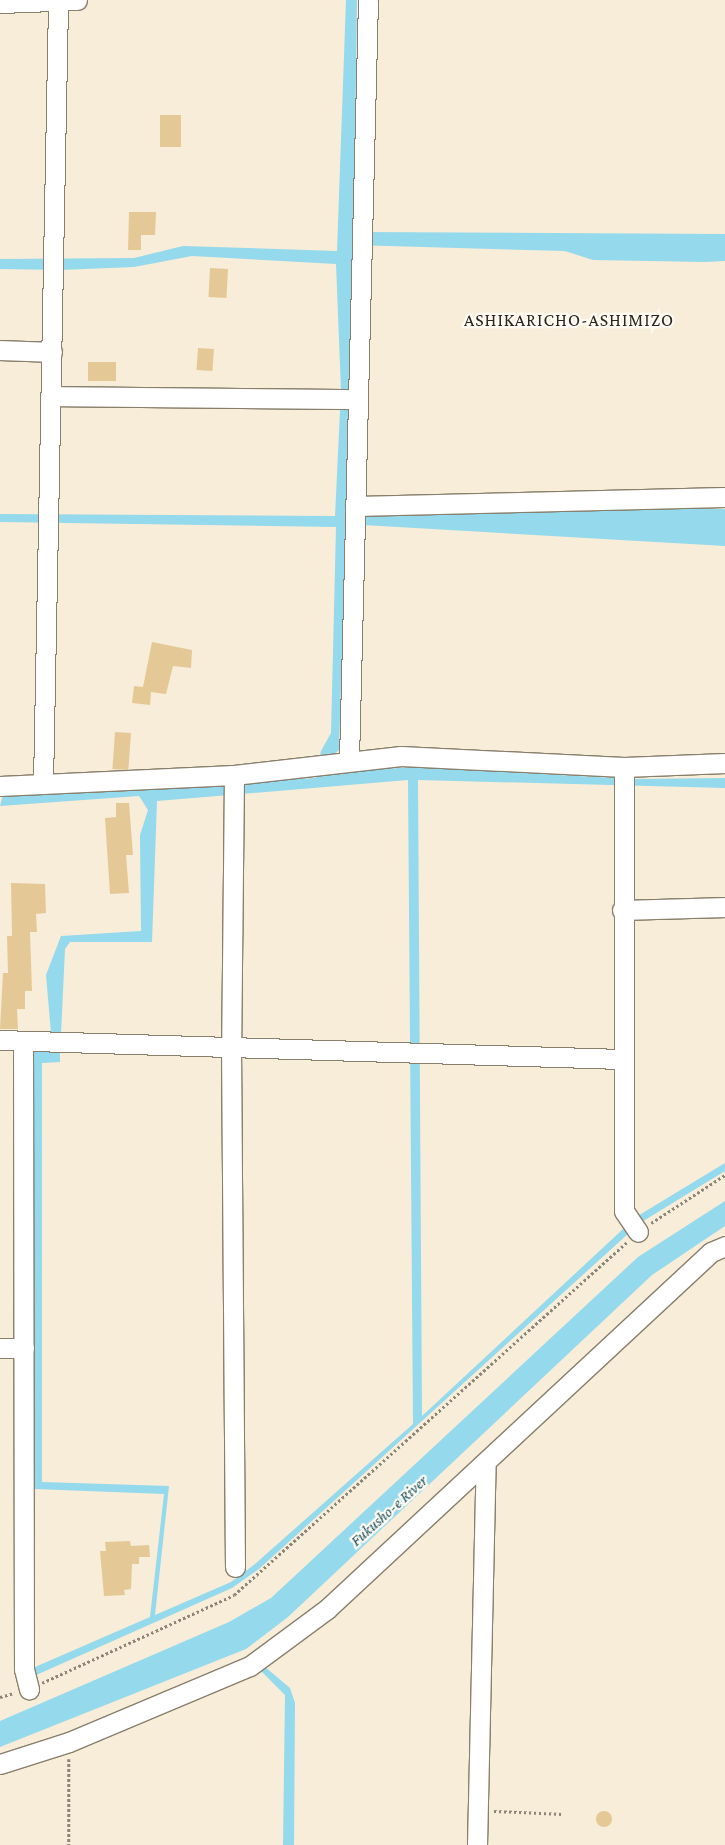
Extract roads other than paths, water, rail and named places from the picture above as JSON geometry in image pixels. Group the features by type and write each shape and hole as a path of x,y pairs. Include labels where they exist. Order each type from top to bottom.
{"street":[{"path":"43,784 58,0"},
{"path":"0,3 77,0"},
{"path":"340,762 354,515 347,399 361,249 368,0"},
{"path":"0,350 52,352"},
{"path":"51,396 347,399"},
{"path":"354,515 725,497"},
{"path":"0,786 234,775 312,768 340,762 401,756 624,766 725,763"},
{"path":"624,766 622,794 624,1211 638,1232"},
{"path":"234,775 231,1046 235,1567"},
{"path":"622,910 725,907"},
{"path":"0,1040 622,1059"},
{"path":"23,1041 24,1669 29,1689"},
{"path":"0,1764 68,1742 250,1666 327,1609 711,1252 725,1246"},
{"path":"0,1348 24,1348"},
{"path":"477,1845 486,1463"}],"water":[{"path":"346,0 357,0 354,232 725,234 725,261 705,262 593,260 565,251 354,245 360,516 518,508 725,509 725,546 346,524 339,750 330,758 329,773 412,767 635,779 725,778 725,788 418,780 422,1416 636,1217 725,1163 725,1171 640,1223 259,1569 232,1588 34,1676 35,1667 150,1617 164,1494 35,1489 33,1052 60,1049 60,1062 42,1063 42,1482 169,1486 155,1615 231,1582 255,1564 413,1424 408,780 157,801 152,942 70,942 65,949 61,1034 51,1033 46,975 61,936 141,931 140,835 148,810 139,796 0,806 3,795 315,778 321,751 331,733 336,527 0,522 0,514 335,516 341,390 336,264 192,256 134,267 61,270 0,269 0,259 134,258 183,246 337,251"},
{"name":"Fukusho-e River","path":"725,1201 725,1226 652,1275 288,1617 246,1649 0,1747 0,1721 229,1622 271,1598 638,1257"},
{"path":"265,1667 290,1688 295,1703 294,1845 283,1845 285,1695 260,1670"}],"district":[{"name":"ASHIKARICHO-ASHIMIZO","path":"569,320"}]}
